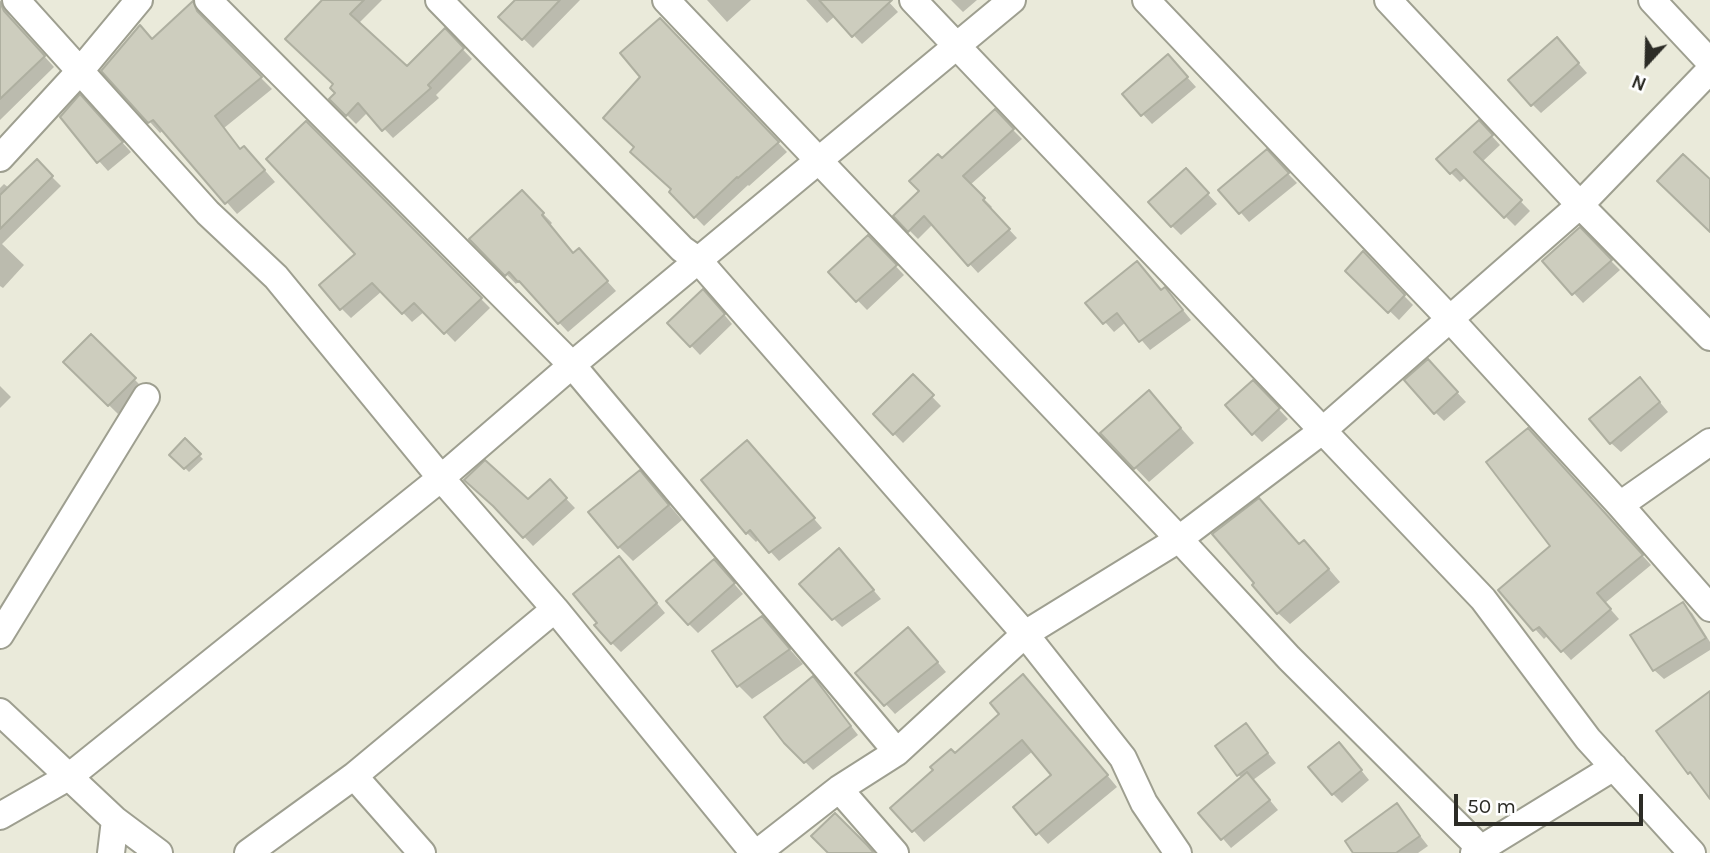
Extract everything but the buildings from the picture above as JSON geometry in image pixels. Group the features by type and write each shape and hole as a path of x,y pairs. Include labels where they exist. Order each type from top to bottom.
{"street":[{"path":"16,0 208,213 276,277 441,478 555,608 755,853 839,789 897,752 1025,634 1179,539 1322,430 1580,205 1710,70"},
{"path":"0,158 80,71 139,0"},
{"path":"208,0 572,365 897,752"},
{"path":"439,0 673,239 699,261 1025,634 1123,758 1144,803 1178,853"},
{"path":"666,0 1289,657 1477,851 1614,768"},
{"path":"913,0 1483,599 1588,739 1692,853"},
{"path":"0,816 70,776 441,478 572,365 1012,0"},
{"path":"1146,0 1450,319 1710,608"},
{"path":"1388,0 1580,205 1710,337"},
{"path":"1652,0 1710,62"},
{"path":"0,635 146,397"},
{"path":"1620,505 1710,442"},
{"path":"248,853 354,776 555,608"},
{"path":"0,712 115,820 159,853"},
{"path":"354,776 422,853"},
{"path":"839,789 895,853"},
{"path":"111,853 115,820"}]}
